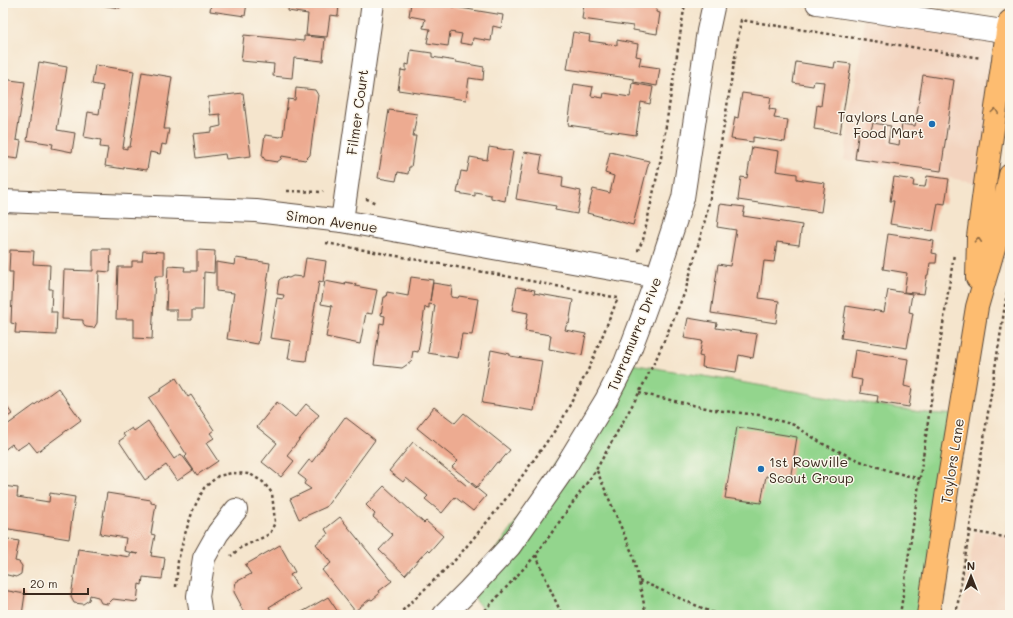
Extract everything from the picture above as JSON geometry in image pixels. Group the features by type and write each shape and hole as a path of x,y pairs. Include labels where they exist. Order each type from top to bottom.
{"main road":[{"name":"Taylors Lane","path":"977,307 978,237 986,171 1009,28"},
{"name":"Taylors Lane","path":"928,615 950,469 977,307 996,241 1010,175"}],"street":[{"name":"Filmer Court","path":"342,221 373,3"},
{"name":"Turramurra Drive","path":"444,615 510,546 564,469 606,400 625,363 657,277 683,198 708,31 714,3"},
{"path":"817,3 1009,28"},
{"path":"986,171 1010,175"},
{"name":"Simon Avenue","path":"3,200 256,211 342,221 531,256 657,277"},
{"path":"201,615 198,596 204,558 218,533 236,510"}],"path":[{"path":"638,250 643,240 661,158 686,3"},
{"path":"741,20 984,58"},
{"path":"322,242 618,298 590,366 561,422 502,504 460,554 398,615"},
{"path":"900,615 955,247"},
{"path":"956,615 1010,274"},
{"path":"481,615 536,555 596,470 639,393 715,410 759,415 794,424 823,444 860,460 890,471 920,478"},
{"path":"596,470 633,555 645,615"},
{"path":"969,531 1010,538"},
{"path":"536,555 562,615"},
{"path":"639,581 718,615"}],"shaded area":[{"path":"866,10 1007,32 985,184 844,160"},
{"path":"975,531 1010,536 1010,615 961,615"}],"green space":[{"path":"625,363 926,413 959,415 927,615 486,615 469,590"}],"building":[{"path":"94,3 121,3 120,8"},
{"path":"211,3 247,3 245,16 210,11"},
{"path":"289,3 339,3 338,16 330,15 327,37 306,35 308,14 288,11"},
{"path":"411,3 436,3 503,15 501,28 493,26 491,41 473,38 472,45 460,43 462,34 450,32 448,46 427,43 430,29 423,28 425,19 409,16"},
{"path":"584,3 657,3 656,12 660,13 657,34 633,30 633,26 582,19"},
{"path":"573,32 590,35 589,41 617,45 617,40 638,44 636,56 641,57 639,65 660,68 657,86 634,82 634,79 567,69"},
{"path":"244,35 304,41 304,36 325,38 323,61 294,58 292,78 273,76 274,64 241,61"},
{"path":"411,50 432,53 432,57 484,67 483,80 469,78 466,100 398,90 401,70 406,71 406,64 409,65"},
{"path":"39,62 67,67 57,130 75,133 72,152 52,148 53,144 27,140"},
{"path":"796,62 834,68 835,62 851,64 840,133 814,129 817,105 821,106 824,82 814,81 813,86 793,83"},
{"path":"95,65 134,71 123,148 127,149 127,147 130,147 142,72 172,77 164,129 169,129 166,145 162,144 160,154 150,152 147,170 105,166 108,148 100,147 101,140 84,137 88,112 99,114 103,86 92,84"},
{"name":"Taylors Lane Food Mart","path":"923,75 954,80 941,171 855,159 859,129 871,130 873,123 891,126 888,143 899,145 902,124 915,126"},
{"path":"3,79 25,82 16,140 21,141 18,159 3,157"},
{"path":"632,83 653,87 650,104 641,102 636,135 568,125 574,84 593,87 591,96 603,98 604,93 630,97"},
{"path":"296,88 315,90 318,95 310,155 305,160 282,156 277,162 265,160 262,155 265,135 280,137 283,135 288,99 295,100"},
{"path":"243,93 251,156 226,159 225,154 196,158 193,134 212,132 212,128 221,126 220,114 210,115 208,97"},
{"path":"742,93 771,97 769,109 776,110 774,118 788,120 785,142 753,137 753,142 731,139 735,117 738,118"},
{"path":"389,110 417,114 413,136 416,136 411,167 409,167 408,174 398,172 396,181 378,178"},
{"path":"489,147 513,151 505,201 491,198 491,195 475,192 475,196 457,193 461,171 467,172 470,157 487,160"},
{"path":"752,147 779,151 776,171 797,174 797,179 825,183 821,212 738,200 741,177 747,178"},
{"path":"524,152 542,155 539,173 563,177 562,187 581,191 577,214 555,210 556,206 516,199"},
{"path":"610,152 649,161 633,225 587,213 593,189 610,193 614,176 605,173"},
{"path":"927,176 949,179 945,204 938,203 933,231 890,224 894,201 890,201 894,177 914,180 913,186 925,187"},
{"path":"720,204 745,207 743,216 802,225 799,245 777,242 774,262 764,261 759,298 779,301 776,323 711,313 718,264 730,266 736,230 717,227"},
{"path":"888,234 934,241 932,253 937,254 936,263 930,263 924,294 904,292 907,273 883,269"},
{"path":"93,249 111,249 110,272 99,271 97,323 94,328 86,327 83,320 62,319 64,270 93,271"},
{"path":"10,250 34,251 33,264 50,265 49,289 52,289 51,312 57,312 56,335 15,333 16,324 11,323 13,272 9,272"},
{"path":"197,250 215,251 214,273 204,272 203,310 192,310 192,320 177,320 177,310 166,310 168,266 185,267 184,271 197,271"},
{"path":"143,251 164,252 164,276 155,276 152,339 134,338 134,319 116,319 118,267 132,267 132,261 142,261"},
{"path":"236,258 270,263 258,344 227,339 234,293 216,291 216,262 235,265"},
{"path":"306,258 326,261 323,282 319,281 306,361 288,359 291,341 270,338 277,298 283,299 284,295 277,294 279,280 283,277 303,277"},
{"path":"411,277 433,280 430,301 433,283 452,286 451,297 458,298 459,296 478,299 472,335 462,334 458,358 428,353 435,305 429,304 429,308 425,307 418,352 413,351 411,362 402,368 374,365 380,323 384,324 385,316 381,315 384,297 386,297 387,292 408,296"},
{"path":"325,281 346,285 345,282 356,284 355,286 377,290 372,314 366,313 360,344 326,337 332,306 321,304"},
{"path":"517,287 535,290 534,293 573,300 569,324 567,323 565,330 586,334 582,355 549,349 551,335 525,331 528,313 512,310"},
{"path":"888,290 912,294 909,312 913,313 907,348 841,338 846,306 884,312"},
{"path":"688,318 717,323 716,328 757,334 753,358 739,355 736,372 702,367 703,357 699,356 702,341 684,338"},
{"path":"491,350 510,354 510,356 542,361 534,411 482,403"},
{"path":"855,350 908,359 904,386 912,388 909,407 877,402 878,396 860,393 862,380 851,378"},
{"path":"176,378 188,397 191,395 214,430 210,433 214,438 206,443 218,461 197,475 185,457 187,455 149,398 162,390 161,388"},
{"path":"58,388 81,420 37,452 29,442 17,450 12,444 3,451 3,428"},
{"path":"277,402 295,417 306,404 319,415 287,455 294,461 281,477 262,462 277,443 257,427"},
{"path":"5,404 12,414 3,420 3,405"},
{"path":"434,407 455,423 464,413 510,450 499,463 497,462 477,487 452,467 458,461 417,428"},
{"path":"345,417 375,440 326,507 299,519 290,499 311,489 304,484 306,480 298,474 309,460 312,462"},
{"path":"148,421 174,459 181,454 193,470 177,481 166,465 145,480 119,441 125,437 123,434 132,428 134,431"},
{"name":"1st Rowville Scout Group","path":"737,427 797,437 790,480 766,476 761,503 725,498"},
{"path":"413,442 467,486 470,483 486,496 473,511 455,497 442,513 425,499 428,496 406,478 403,482 389,471"},
{"path":"3,486 18,488 17,497 49,502 50,493 75,497 69,539 3,528"},
{"path":"384,486 424,523 426,521 443,536 429,552 427,550 405,575 379,550 393,535 373,517 375,514 366,505"},
{"path":"107,493 151,500 151,503 156,504 151,534 155,535 151,556 165,558 162,579 143,577 142,585 139,584 137,602 113,599 108,604 101,603 98,597 90,595 89,600 83,604 74,603 71,597 78,549 130,557 130,553 138,554 124,551 126,538 100,534"},
{"path":"340,517 392,581 379,591 380,593 372,600 370,599 355,611 322,570 331,563 316,544 328,534 325,529"},
{"path":"3,538 19,541 15,561 19,562 22,566 21,574 16,577 3,574"},
{"path":"280,545 295,572 290,575 299,589 269,607 274,615 245,615 234,592 236,582 251,574 245,565"},
{"path":"3,590 25,594 22,615 3,615"},
{"path":"328,597 340,615 297,615"}],"place":[{"name":"Taylors Lane Food Mart","path":"932,124"},
{"name":"1st Rowville Scout Group","path":"761,469"}]}
